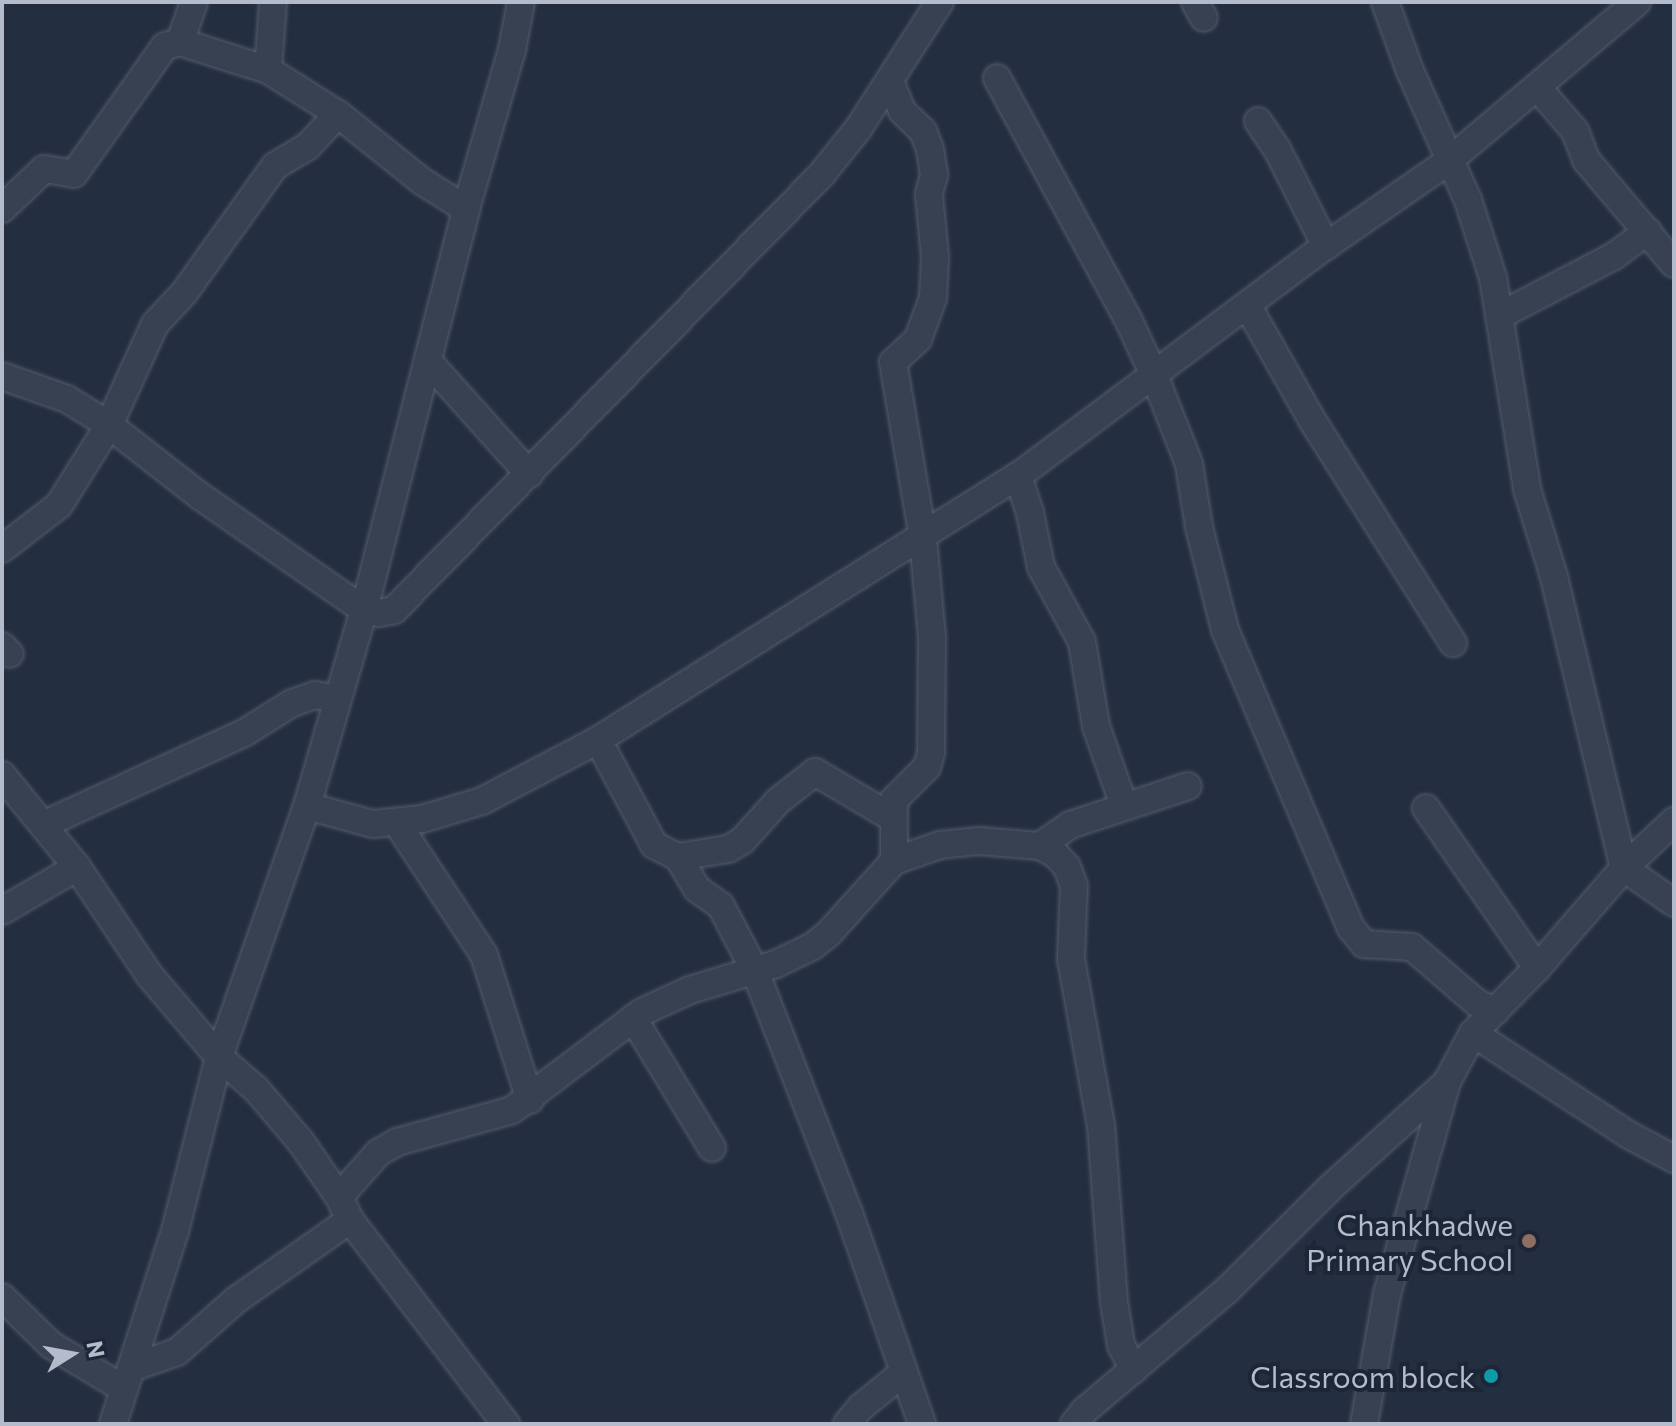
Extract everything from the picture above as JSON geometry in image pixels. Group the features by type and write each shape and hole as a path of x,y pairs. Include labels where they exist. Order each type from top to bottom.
{"street":[{"path":"180,42 194,2"},
{"path":"268,70 273,2"},
{"path":"113,1424 175,1231 219,1057 307,806 364,610 466,209 512,50 521,2"},
{"path":"2,376 67,399 109,425 200,496 364,610 379,613 394,610 821,175 850,140 940,2"},
{"path":"1385,2 1410,71 1468,200 1501,315 1508,380 1527,489 1554,577 1624,868 1674,903"},
{"path":"307,806 373,824 397,823 482,801 598,740 1018,476 1326,246 1450,160 1637,2"},
{"path":"2,209 44,169 74,174 165,46 180,42 268,70 338,114 423,182 466,209"},
{"path":"997,78 1128,319 1154,375 1189,464 1199,527 1225,630 1351,928 1364,944 1412,947 1477,1003 1495,1011"},
{"path":"890,81 902,111 923,131 930,149 934,175 929,194 935,228 933,298 918,339 893,362 923,538 932,637 931,753 927,767 894,800 891,817 894,861"},
{"path":"1537,87 1575,131 1586,160 1674,264"},
{"path":"2,549 59,505 109,425 155,324 184,293 275,166 308,146 338,114"},
{"path":"1258,121 1277,149 1326,246"},
{"path":"1501,315 1614,256 1648,231"},
{"path":"1247,305 1312,420 1453,643"},
{"path":"428,361 529,474"},
{"path":"1018,476 1033,524 1041,567 1082,642 1096,726 1124,806"},
{"path":"45,824 244,733 292,703 315,695 338,699"},
{"path":"598,740 654,845 678,857 697,889 721,906 755,971 849,1213 922,1424"},
{"path":"678,857 728,849 742,841 778,801 815,772 891,817"},
{"path":"2,775 77,867 150,976 219,1057 265,1099 301,1142 344,1209 506,1424"},
{"path":"1040,846 1070,825 1188,786"},
{"path":"1426,808 1537,968"},
{"path":"1364,1424 1387,1294 1447,1082 1473,1033 1537,968 1624,868 1674,821"},
{"path":"397,823 484,955 530,1100"},
{"path":"128,1378 177,1352 344,1209 378,1153 421,1132 489,1118 530,1100 633,1018 690,990 795,956 829,933 894,861 916,850 966,842 1040,846 1056,855 1067,867 1074,886 1071,959 1101,1125 1114,1302 1121,1345 1134,1370"},
{"path":"2,911 77,867"},
{"path":"633,1018 712,1148"},
{"path":"1473,1033 1629,1135 1674,1159"},
{"path":"1074,1424 1084,1411 1226,1291 1330,1188 1447,1082"},
{"path":"2,1297 51,1345 128,1378"},
{"path":"847,1424 861,1407 904,1372"}],"place":[{"name":"Chankhadwe Primary School","path":"1529,1241"},
{"name":"Classroom block","path":"1491,1376"}]}
